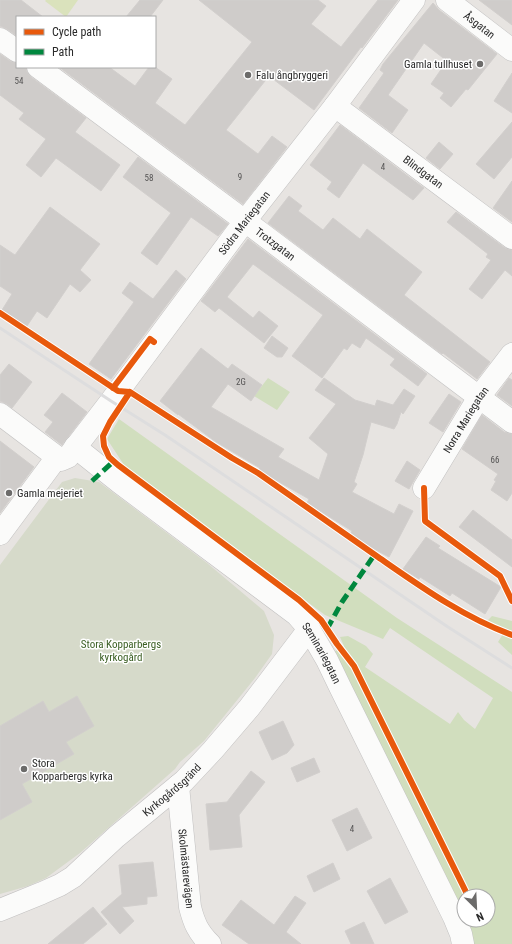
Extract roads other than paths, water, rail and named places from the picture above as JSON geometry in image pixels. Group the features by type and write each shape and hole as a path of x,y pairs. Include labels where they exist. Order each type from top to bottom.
{"street":[{"name":"Södra Mariegatan","path":"0,534 66,452 118,391 245,221 335,106 414,0"},
{"name":"Åsgatan","path":"447,0 512,50"},
{"path":"0,39 16,50"},
{"name":"Trotzgatan","path":"39,68 512,422"},
{"name":"Blindgatan","path":"335,106 512,238"},
{"name":"Norra Mariegatan","path":"424,488 479,397 512,354"},
{"name":"Seminariegatan","path":"0,414 120,482 297,615 309,629 337,680 454,917 463,944"},
{"name":"Kyrkogårdsgränd","path":"0,910 60,885 73,877 116,837 178,786 193,772 244,714 309,629"},
{"name":"Skolmästarevägen","path":"178,786 192,918 200,933 210,944"}],"railway":[{"path":"0,328 165,435 448,627 512,668"}],"place":[{"name":"Gamla tullhuset","path":"480,64"},
{"name":"Falu ångbryggeri","path":"248,75"},
{"name":"Gamla mejeriet","path":"9,493"},
{"name":"Stora Kopparbergs kyrka","path":"24,769"}],"park label":[{"name":"Stora Kopparbergs kyrkogård","path":"121,650"}]}
